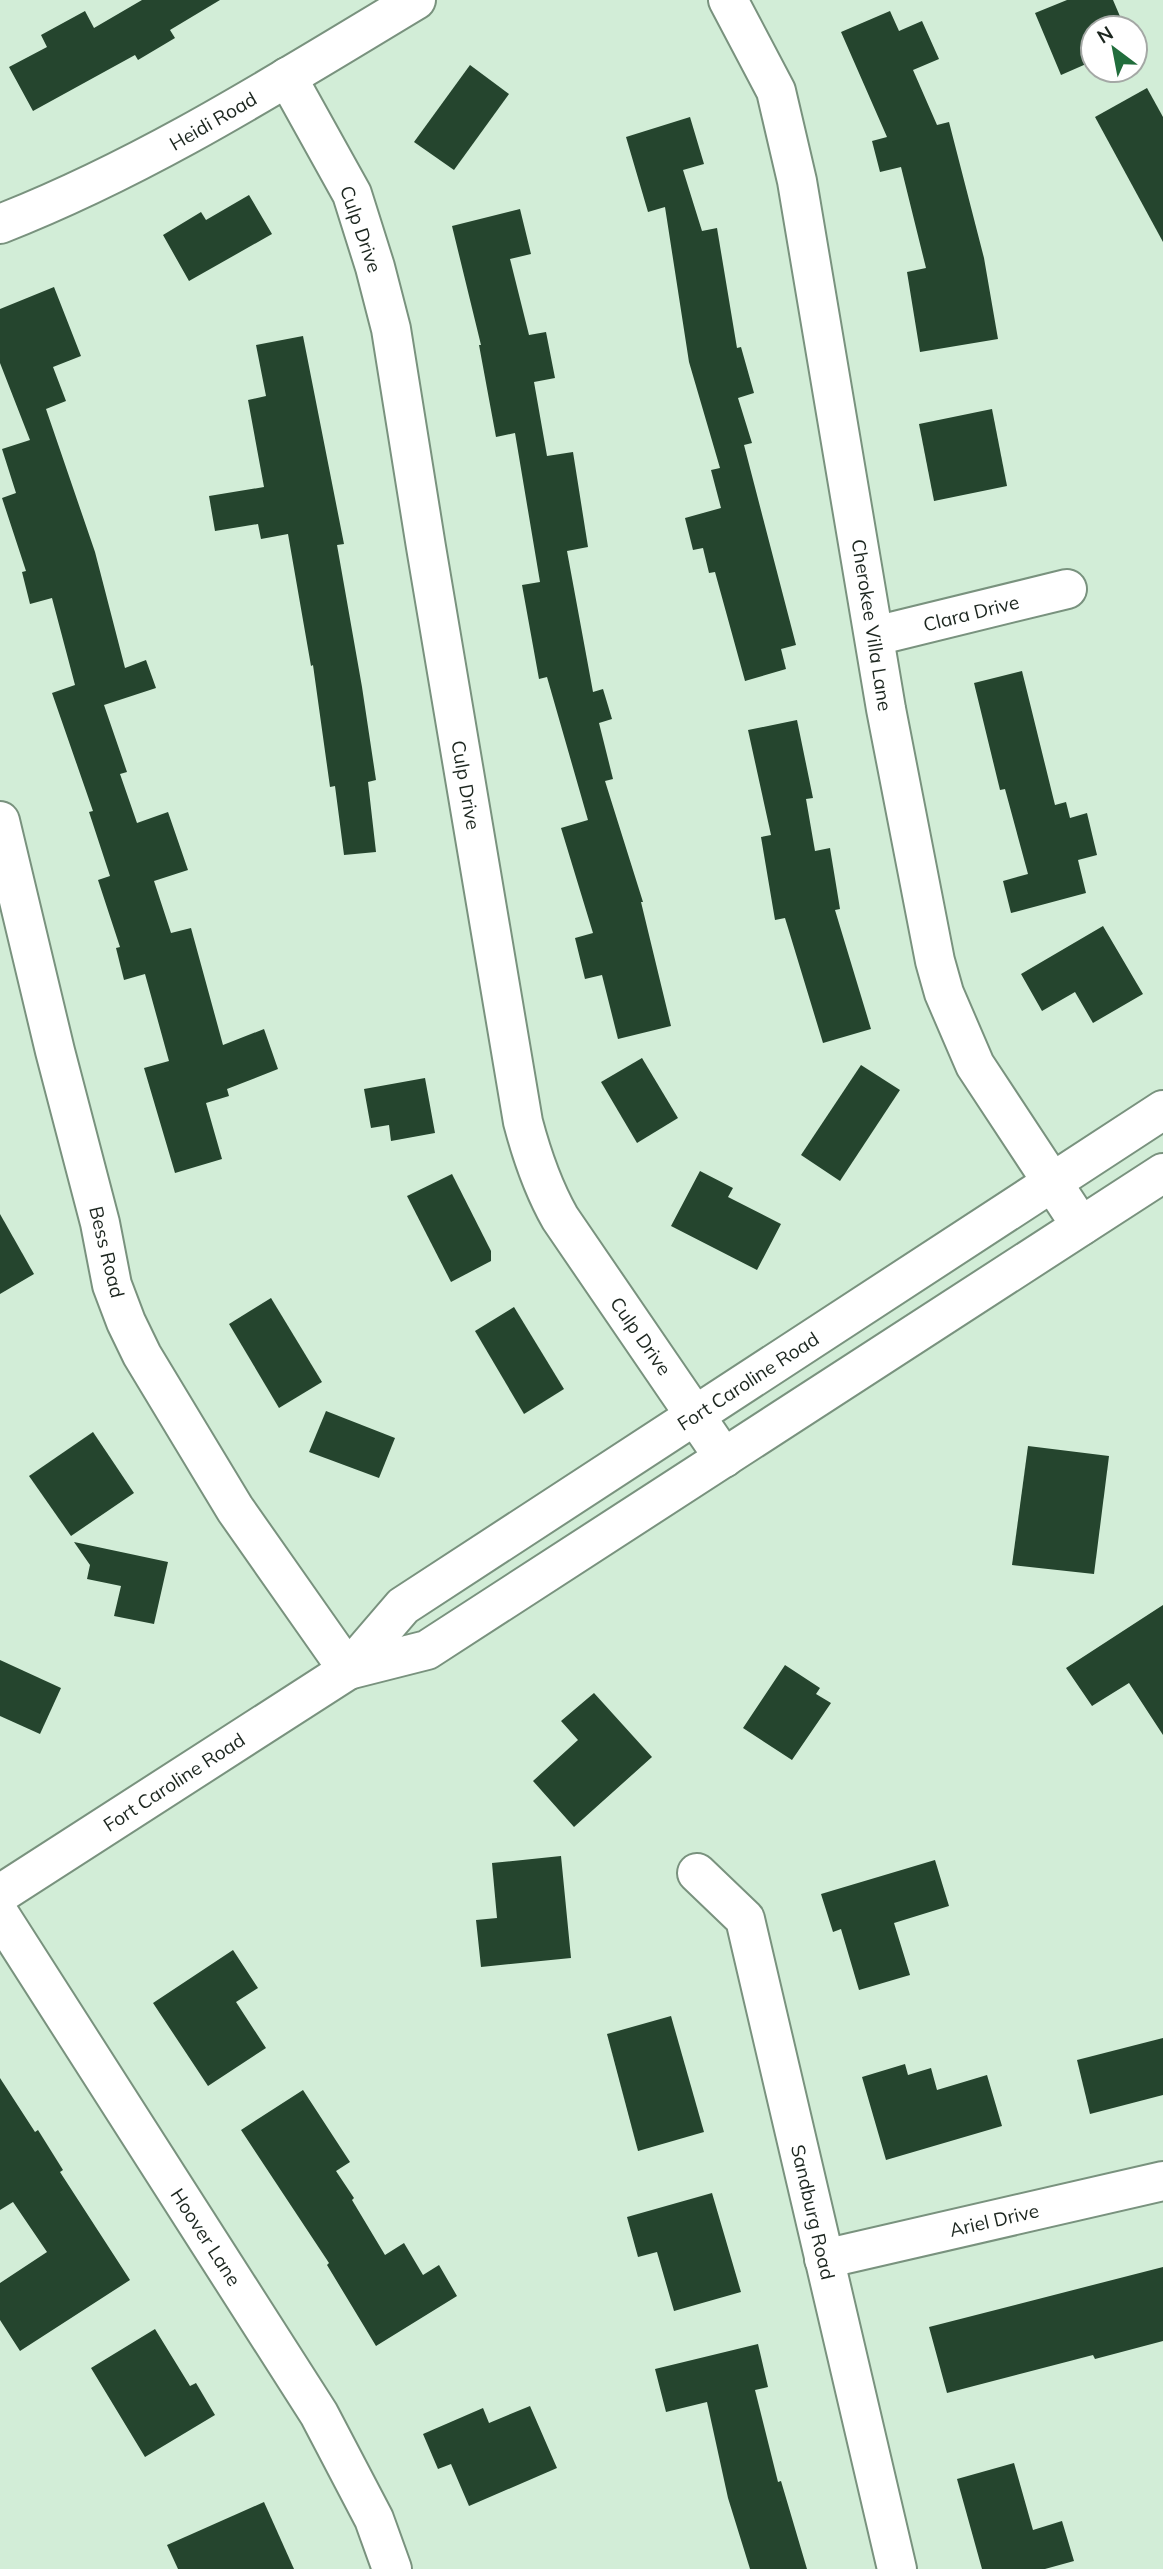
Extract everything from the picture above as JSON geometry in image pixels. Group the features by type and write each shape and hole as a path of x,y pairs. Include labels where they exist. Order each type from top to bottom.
{"street":[{"name":"Heidi Road","path":"0,224 149,157 416,0"},
{"name":"Cherokee Villa Lane","path":"728,0 776,91 797,181 886,709 935,961 944,993 975,1065 1081,1226"},
{"name":"Culp Drive","path":"288,77 352,194 391,329 446,671 523,1122 530,1147 548,1196 560,1218 724,1458"},
{"name":"Clara Drive","path":"875,636 1067,589"},
{"name":"Bess Road","path":"0,821 54,1051 100,1223 112,1285 126,1322 142,1355 235,1509 348,1670"},
{"name":"Fort Caroline Road","path":"0,1894 348,1670 403,1606 1163,1110"},
{"name":"Fort Caroline Road","path":"348,1670 427,1650 1163,1173"},
{"name":"Sandburg Road","path":"697,1873 746,1919 897,2569"},
{"name":"Hoover Lane","path":"0,1915 319,2414 374,2519 392,2569"},
{"name":"Ariel Drive","path":"824,2259 1163,2182"}],"building":[{"path":"142,0 220,0 170,30 175,38 138,60 135,55 33,111 9,67 47,47 41,35 85,11 94,28"},
{"path":"1067,0 1113,0 1119,14 1079,14 1079,67 1061,75 1035,13"},
{"path":"890,11 899,31 922,21 939,59 913,70 937,125 949,122 984,258 998,339 920,352 907,272 926,268 901,167 880,172 872,141 887,137 841,32"},
{"path":"470,65 509,94 454,170 414,142"},
{"path":"1147,88 1163,117 1163,242 1095,117"},
{"path":"690,117 704,164 683,170 702,231 717,228 737,348 741,347 754,393 738,398 752,443 744,445 796,645 781,649 786,669 745,681 715,572 709,573 703,548 693,550 685,518 721,508 711,470 720,468 689,362 665,207 648,212 626,137"},
{"path":"249,195 272,234 189,281 163,235 201,212 206,220"},
{"path":"520,209 531,254 510,259 529,335 546,332 555,378 534,382 547,456 573,452 588,547 567,551 593,692 603,689 612,719 599,723 613,779 605,781 643,902 671,1026 618,1039 602,975 585,979 575,938 593,933 561,828 588,820 547,677 539,679 522,585 540,582 515,433 496,437 481,345 452,226"},
{"path":"54,287 81,356 53,367 66,401 46,409 95,552 125,668 146,660 156,688 104,705 127,772 120,774 137,823 168,812 188,870 154,881 171,933 191,928 223,1045 264,1029 278,1069 227,1089 229,1096 206,1103 222,1159 175,1173 144,1068 169,1061 145,974 124,980 116,948 120,947 98,880 110,876 89,812 93,811 52,693 75,685 52,598 30,604 22,572 26,571 2,498 16,493 2,449 30,440 0,363 0,309"},
{"path":"303,336 344,544 337,545 376,780 368,782 376,852 344,855 335,786 330,787 313,665 311,666 288,534 261,539 258,524 215,531 209,496 264,487 248,400 266,396 256,345"},
{"path":"992,409 1007,486 934,501 919,424"},
{"path":"1022,671 1055,805 1066,802 1070,818 1087,813 1097,855 1078,860 1086,893 1011,913 1003,881 1028,874 1005,789 1000,790 974,683"},
{"path":"797,720 813,798 806,799 815,851 830,848 840,909 835,910 871,1029 823,1043 785,918 775,920 761,837 771,835 748,730"},
{"path":"1103,926 1143,994 1093,1023 1075,992 1042,1011 1021,974"},
{"path":"642,1058 678,1118 637,1143 601,1082"},
{"path":"861,1065 900,1090 840,1181 801,1155"},
{"path":"425,1078 435,1133 391,1141 389,1125 371,1128 364,1089"},
{"path":"700,1171 733,1188 728,1197 781,1224 757,1270 671,1226"},
{"path":"452,1174 491,1251 491,1261 451,1282 407,1196"},
{"path":"0,1214 34,1274 0,1294"},
{"path":"271,1298 322,1382 279,1408 229,1324"},
{"path":"514,1307 564,1389 524,1414 475,1331"},
{"path":"326,1411 395,1438 379,1478 309,1452"},
{"path":"93,1432 134,1493 71,1536 29,1476"},
{"path":"1028,1446 1109,1456 1094,1574 1012,1565"},
{"path":"74,1542 168,1562 154,1624 114,1616 121,1586 87,1579 90,1565"},
{"path":"1163,1605 1163,1735 1129,1683 1092,1706 1066,1668"},
{"path":"0,1660 61,1688 40,1734 0,1716"},
{"path":"785,1665 820,1688 816,1694 831,1703 792,1760 743,1728"},
{"path":"594,1693 652,1757 574,1827 533,1781 578,1740 561,1721"},
{"path":"561,1856 571,1958 481,1967 476,1920 497,1918 492,1863"},
{"path":"935,1860 949,1906 894,1923 910,1975 859,1990 841,1929 833,1932 821,1894"},
{"path":"233,1950 258,1988 236,2002 266,2048 208,2086 153,2003"},
{"path":"671,2016 704,2132 638,2151 607,2034"},
{"path":"1163,2038 1163,2095 1090,2114 1077,2060"},
{"path":"905,2064 908,2075 931,2068 937,2090 987,2075 1002,2126 886,2160 862,2077"},
{"path":"0,2078 35,2132 38,2130 63,2170 60,2172 130,2280 20,2351 0,2320 0,2283 47,2252 13,2202 0,2210"},
{"path":"303,2090 350,2162 336,2171 385,2255 404,2243 423,2275 439,2265 457,2296 376,2346 327,2265 329,2263 241,2130"},
{"path":"712,2193 741,2292 674,2311 657,2252 638,2257 627,2217"},
{"path":"1163,2267 1163,2341 1095,2359 1093,2355 947,2393 929,2327"},
{"path":"155,2329 190,2386 196,2383 215,2415 145,2457 91,2368"},
{"path":"758,2344 768,2387 755,2390 778,2482 781,2481 807,2569 750,2569 728,2498 707,2402 666,2412 655,2369"},
{"path":"530,2406 557,2468 469,2506 451,2464 438,2469 423,2434 483,2408 489,2423"},
{"path":"1014,2463 1033,2530 1062,2521 1074,2561 1045,2569 982,2569 957,2479"},
{"path":"264,2502 294,2569 178,2569 167,2545"}]}
